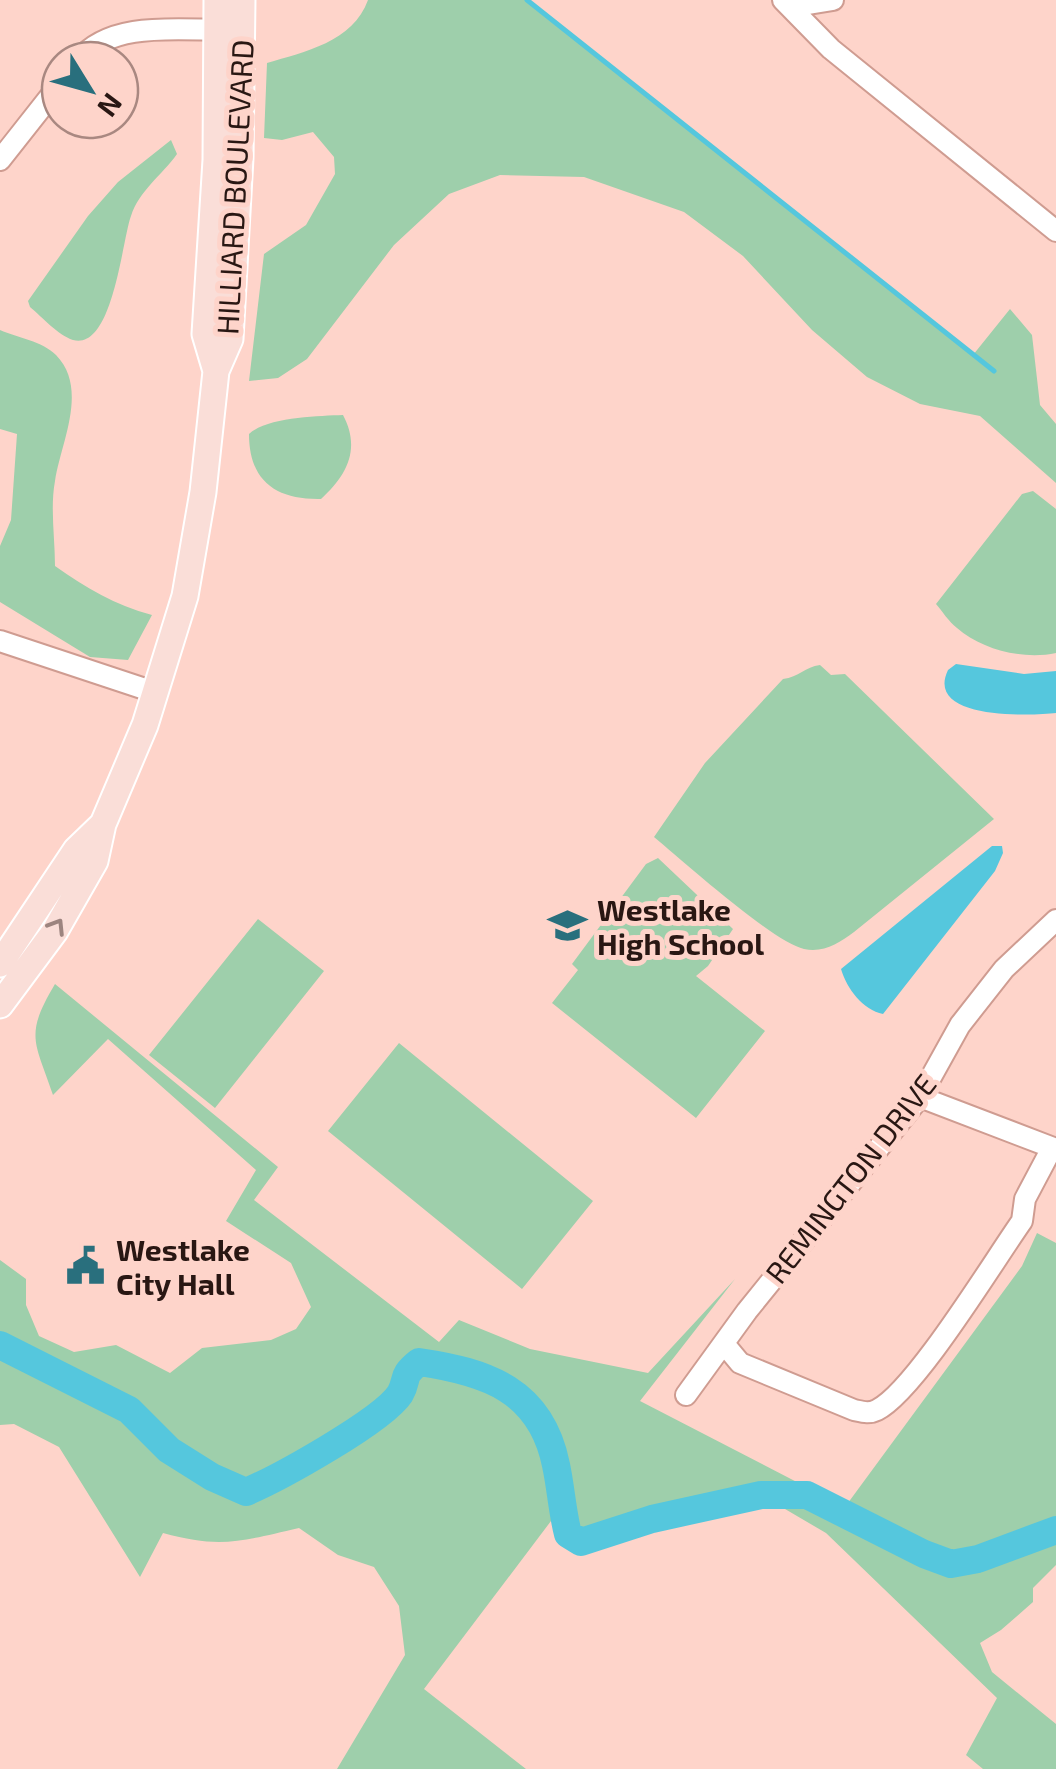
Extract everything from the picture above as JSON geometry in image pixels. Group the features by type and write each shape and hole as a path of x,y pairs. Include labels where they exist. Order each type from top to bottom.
{"main road":[{"name":"HILLIARD BOULEVARD","path":"217,0 229,30"},
{"name":"HILLIARD BOULEVARD","path":"0,1005 63,918 95,861 103,824 157,693 185,596 196,542 216,372 205,334 216,160 229,30 242,0"},
{"name":"HILLIARD BOULEVARD","path":"0,964 76,850 103,824"}],"street":[{"path":"787,3 833,0"},
{"path":"787,3 831,49 1056,231"},
{"path":"109,40 123,33 229,30"},
{"path":"0,160 40,109"},
{"path":"0,641 157,693"},
{"name":"REMINGTON DRIVE","path":"686,1395 748,1311 920,1097 960,1026 1004,970 1056,920"},
{"path":"724,1346 740,1363 867,1413 880,1409 916,1374 1022,1221 1025,1199 1054,1149 920,1097"}],"green space":[{"path":"368,0 527,0 973,355 1010,309 1032,335 1040,405 1056,424 1056,483 980,416 920,404 867,377 812,330 743,256 684,212 584,177 500,175 449,194 394,245 307,359 278,378 249,381 264,254 306,225 335,174 334,157 313,132 282,140 264,138 267,63 339,35 361,14"},
{"path":"171,140 177,154 145,191 131,216 107,312 87,339 67,338 28,301 88,216 118,182"},
{"path":"0,330 44,346 66,369 72,400 54,491 55,566 101,595 152,615 128,660 90,657 0,602 0,546 11,520 17,434 0,429"},
{"path":"343,415 351,439 349,461 338,481 321,499 278,491 260,475 250,450 249,434 257,428 280,421"},
{"path":"1033,491 1056,509 1056,653 1044,655 1004,651 979,642 954,626 936,604 1022,494"},
{"path":"820,665 831,675 845,674 994,819 848,936 831,946 811,950 772,932 654,837 705,763 783,679"},
{"path":"658,858 733,929 708,966 696,976 765,1031 696,1118 552,1003 578,970 572,964 646,864"},
{"path":"258,919 324,971 215,1108 149,1055"},
{"path":"55,984 278,1167 254,1200 439,1342 459,1320 530,1349 648,1373 735,1279 640,1401 845,1507 1022,1266 1037,1233 1056,1243 1056,1565 1033,1588 1033,1602 980,1643 992,1672 1056,1724 1056,1769 983,1769 966,1755 997,1698 826,1533 761,1495 652,1519 581,1542 551,1521 424,1689 526,1769 337,1769 405,1655 399,1606 374,1567 338,1555 299,1528 216,1542 163,1533 140,1577 59,1447 14,1424 0,1425 0,1260 26,1279 26,1305 39,1336 74,1352 116,1345 170,1373 202,1348 271,1340 296,1329 311,1307 291,1263 226,1221 256,1170 108,1039 53,1095 38,1050 36,1028"},
{"path":"399,1043 593,1201 522,1289 328,1131"}],"water":[{"path":"956,664 1024,674 1056,671 1056,713 1004,714 965,706 951,698 945,686 948,670"},
{"path":"992,846 1002,846 1003,853 995,871 883,1014 863,1003 847,984 841,969"}],"waterway":[{"path":"527,0 994,371"},
{"path":"0,1345 129,1410 169,1450 212,1477 246,1492 373,1419 400,1394 407,1374 419,1362 488,1379 524,1402 549,1439 568,1534 581,1542 652,1519 761,1495 807,1495 951,1564 978,1559 1056,1530"}],"place":[{"name":"Westlake High School","path":"567,926"},
{"name":"Westlake City Hall","path":"86,1266"}]}
